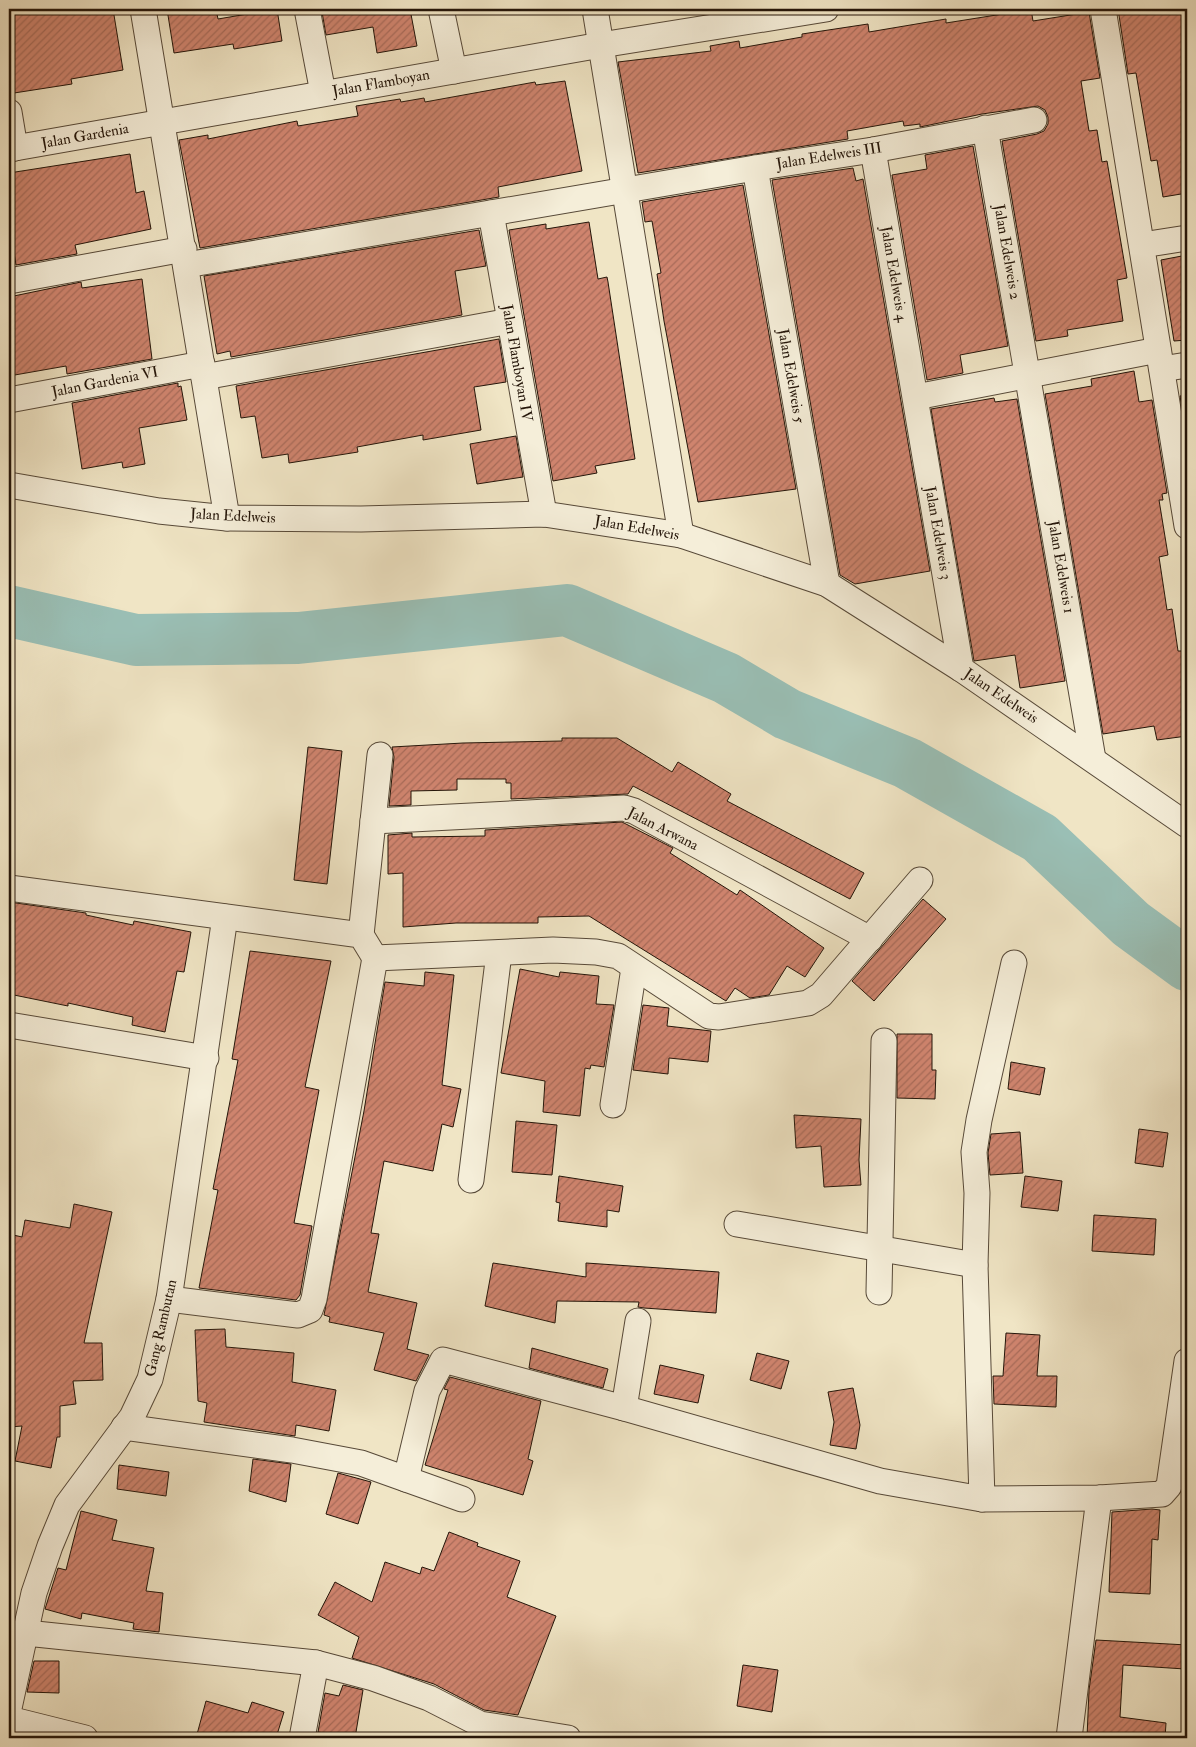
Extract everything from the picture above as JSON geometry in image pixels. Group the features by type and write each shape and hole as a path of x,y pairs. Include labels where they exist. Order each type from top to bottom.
{"street":[{"path":"143,9 227,518"},
{"path":"307,9 323,94"},
{"path":"441,9 454,71"},
{"path":"595,9 681,535"},
{"name":"Jalan Flamboyan","path":"162,122 601,45 764,14 826,9"},
{"path":"1103,9 1160,360 1184,486 1187,526"},
{"path":"9,112 12,149"},
{"name":"Jalan Edelweis III","path":"624,190 873,150 1034,120"},
{"name":"Jalan Gardenia","path":"12,149 162,122"},
{"name":"Jalan Edelweis 2","path":"985,128 1028,376"},
{"name":"Jalan Edelweis 4","path":"873,150 916,397"},
{"name":"Jalan Edelweis 5","path":"755,168 827,584"},
{"path":"9,281 491,213 624,190"},
{"name":"Jalan Flamboyan IV","path":"491,213 544,514"},
{"path":"1142,245 1187,238"},
{"name":"Jalan Gardenia VI","path":"9,400 510,321"},
{"path":"916,397 1028,376 1160,360 1187,366"},
{"name":"Jalan Edelweis 1","path":"1028,376 1093,759"},
{"name":"Jalan Edelweis 3","path":"916,397 961,669"},
{"name":"Jalan Edelweis","path":"9,485 159,511 227,518 361,519 544,514 681,535 827,584 961,669 1187,826"},
{"path":"169,1299 298,1315 310,1310 314,1299 375,958 361,935 380,755"},
{"name":"Jalan Arwana","path":"373,821 624,808 634,811 870,940"},
{"path":"375,958 553,950 596,952 618,956 709,1016 808,1004 820,995 870,940 920,880"},
{"path":"9,888 361,935"},
{"name":"Gang Rambutan","path":"9,1708 37,1584 67,1505 124,1427 142,1399 150,1379 169,1299 206,1058 225,917"},
{"path":"471,1180 500,953"},
{"path":"982,1499 974,1265 977,1193 974,1152 979,1120 1014,963"},
{"path":"613,1105 634,968"},
{"path":"9,1025 206,1058"},
{"path":"879,1292 881,1249 881,1094 884,1041"},
{"path":"737,1224 974,1265"},
{"path":"624,1408 638,1321"},
{"path":"406,1478 427,1391 443,1360 624,1408 880,1481 982,1499 1099,1498 1162,1494 1169,1486 1187,1360"},
{"path":"124,1427 292,1450 361,1463 462,1498"},
{"path":"1069,1738 1099,1498"},
{"path":"26,1633 316,1662 374,1678 428,1698 478,1731 568,1738"},
{"path":"302,1738 316,1662"},
{"path":"9,1720 85,1738"}],"building":[{"path":"10,9 113,9 123,70 71,79 72,84 14,93 9,59 14,56 9,26 12,24"},
{"path":"167,9 216,9 218,19 277,9 282,41 234,49 233,44 174,53"},
{"path":"343,9 410,9 417,46 377,53 373,27 326,35 322,12"},
{"path":"1008,9 1031,9 1033,21 1089,12 1100,78 1081,81 1089,131 1097,130 1102,162 1107,161 1127,278 1117,280 1123,321 1067,330 1068,336 1036,341 1002,141 1044,131 1048,124 1048,117 1045,110 1038,106 982,114 920,127 920,124 904,126 903,121 847,131 848,139 638,173 618,62 711,51 710,46 739,41 740,48 802,37 802,34 868,24 869,32 946,19 946,23 1009,13"},
{"path":"1118,9 1187,9 1187,193 1163,197 1157,160 1151,161 1136,73 1128,74"},
{"path":"565,81 582,171 498,187 499,197 200,248 179,140 208,135 208,139 297,121 298,126 358,116 356,106 400,99 401,102 424,98 425,102 535,82 536,85"},
{"path":"973,146 1008,346 960,355 963,373 927,380 892,175 927,169 925,155"},
{"path":"130,154 136,193 144,191 151,229 75,245 77,254 16,265 9,218 9,173"},
{"path":"853,168 856,181 863,179 930,571 855,584 840,575 772,180"},
{"path":"743,185 796,489 698,502 664,321 657,274 661,273 652,221 645,222 642,202"},
{"path":"589,222 598,279 607,277 608,282 635,459 595,466 597,473 553,481 509,230 546,224 546,229"},
{"path":"479,230 486,266 455,271 462,315 231,357 230,351 217,354 204,276"},
{"path":"1187,255 1187,340 1174,341 1161,260"},
{"path":"142,279 152,359 67,374 66,366 9,376 9,297 81,282 82,288"},
{"path":"499,339 506,382 474,387 481,430 423,440 423,435 357,447 358,452 289,463 288,454 262,458 255,416 241,418 236,386"},
{"path":"1134,371 1139,402 1152,400 1167,493 1162,494 1163,500 1159,500 1168,555 1159,557 1167,610 1172,609 1178,651 1182,651 1187,683 1187,736 1157,740 1154,726 1103,734 1045,394 1092,386 1091,379"},
{"path":"178,383 178,387 181,386 187,420 139,428 145,464 123,468 122,462 82,469 72,403"},
{"path":"1187,395 1187,438 1180,396"},
{"path":"994,398 995,402 1017,399 1065,681 1020,688 1015,655 974,661 931,409"},
{"path":"516,436 523,477 477,484 470,444"},
{"path":"562,738 617,738 672,772 678,762 731,794 727,801 864,873 850,899 633,786 628,794 511,799 511,783 506,783 506,779 457,779 457,790 411,791 411,805 389,806 394,757 392,747 562,741"},
{"path":"308,747 342,751 327,884 294,880"},
{"path":"622,822 673,848 670,853 737,895 740,890 824,948 805,977 787,966 769,995 750,998 735,988 726,1001 589,916 538,917 538,923 456,923 403,927 403,873 388,874 388,835 412,833 412,837 485,836 485,830"},
{"path":"923,899 946,919 874,1001 852,981"},
{"path":"9,902 86,913 86,915 133,925 134,921 191,932 184,972 177,971 165,1032 132,1025 133,1017 68,1003 68,1006 9,994"},
{"path":"250,951 331,961 305,1087 319,1090 294,1223 312,1226 300,1295 296,1300 199,1288 218,1190 213,1189 238,1060 232,1059"},
{"path":"520,969 559,977 560,972 599,976 596,1004 614,1005 604,1067 591,1065 590,1069 585,1068 580,1116 543,1112 545,1081 501,1073"},
{"path":"425,972 454,975 442,1085 461,1089 453,1127 442,1124 433,1171 384,1161 371,1233 379,1234 368,1292 417,1303 407,1349 429,1355 416,1381 374,1370 384,1333 329,1322 330,1317 324,1315 364,1111 385,982 424,986"},
{"path":"643,1005 669,1008 667,1026 711,1031 708,1062 669,1058 668,1074 633,1070"},
{"path":"897,1034 932,1034 932,1070 936,1070 935,1099 897,1098"},
{"path":"1011,1062 1045,1068 1040,1095 1008,1089"},
{"path":"794,1115 861,1119 859,1160 861,1185 824,1187 821,1146 796,1148"},
{"path":"516,1121 557,1125 552,1175 512,1172"},
{"path":"1139,1129 1168,1133 1163,1167 1135,1163"},
{"path":"1020,1132 1023,1173 990,1175 988,1153 991,1134"},
{"path":"559,1176 623,1186 619,1212 607,1210 607,1227 558,1221 560,1203 556,1202"},
{"path":"1025,1176 1062,1181 1058,1211 1021,1207"},
{"path":"74,1204 112,1212 84,1343 102,1343 103,1380 73,1381 76,1404 60,1406 60,1437 57,1437 51,1468 15,1461 22,1426 9,1427 9,1234 22,1237 25,1220 70,1228"},
{"path":"1094,1215 1156,1219 1154,1255 1092,1251"},
{"path":"493,1263 586,1277 586,1263 719,1272 716,1313 644,1308 638,1307 639,1302 557,1301 555,1323 485,1306"},
{"path":"225,1329 226,1347 294,1353 292,1382 336,1390 329,1431 296,1425 295,1436 204,1422 207,1403 198,1401 195,1330"},
{"path":"1006,1333 1040,1335 1037,1376 1057,1376 1056,1407 994,1404 993,1376 1003,1376"},
{"path":"532,1348 608,1369 603,1388 529,1368"},
{"path":"757,1353 789,1361 781,1389 750,1380"},
{"path":"660,1365 704,1375 698,1403 654,1394"},
{"path":"450,1377 541,1401 528,1459 533,1461 523,1495 425,1465 448,1390 444,1389"},
{"path":"853,1388 860,1425 856,1449 830,1445 834,1422 828,1392"},
{"path":"253,1459 291,1464 286,1502 249,1491"},
{"path":"119,1465 169,1472 166,1496 117,1489"},
{"path":"338,1473 371,1482 358,1524 326,1514"},
{"path":"1160,1510 1158,1540 1152,1539 1150,1594 1109,1592 1112,1512"},
{"path":"81,1511 117,1520 112,1540 154,1548 146,1591 163,1593 159,1632 133,1629 134,1623 82,1613 81,1619 45,1609 58,1568 66,1570"},
{"path":"449,1532 478,1543 477,1546 520,1561 507,1597 556,1616 518,1715 484,1710 434,1684 352,1658 359,1637 318,1615 335,1582 372,1602 385,1562 420,1574 422,1567 434,1571"},
{"path":"1096,1640 1187,1645 1185,1669 1123,1665 1120,1717 1166,1723 1165,1738 1087,1738 1089,1690"},
{"path":"34,1661 59,1661 59,1693 27,1692"},
{"path":"743,1665 778,1670 772,1712 737,1706"},
{"path":"343,1685 363,1690 355,1738 318,1732 325,1693 339,1696"},
{"path":"206,1701 248,1713 252,1702 284,1712 276,1738 196,1738"}],"waterway":[{"path":"9,611 136,640 298,638 567,610 726,678 787,714 907,763 1040,838 1131,924 1187,965"}]}
